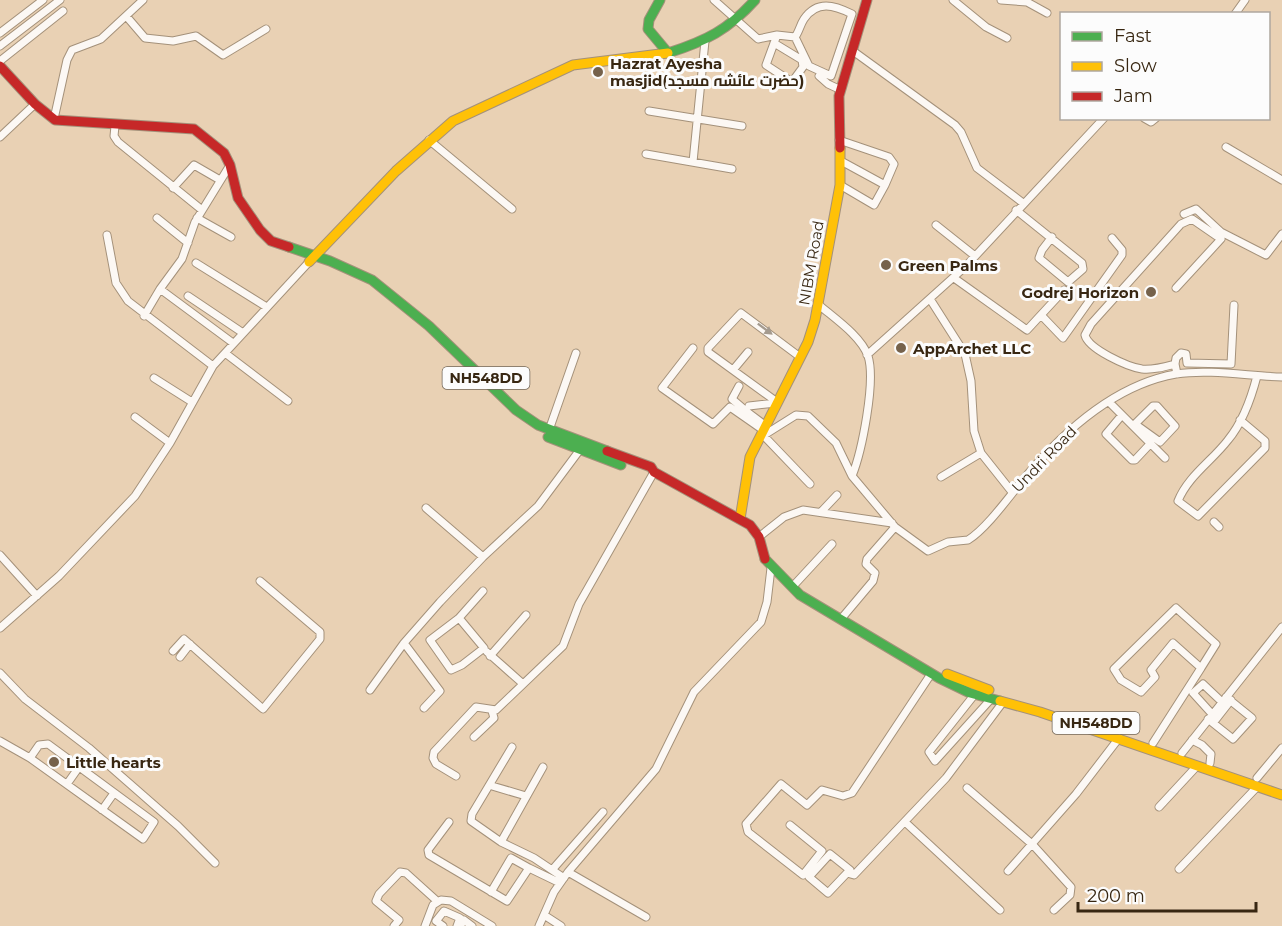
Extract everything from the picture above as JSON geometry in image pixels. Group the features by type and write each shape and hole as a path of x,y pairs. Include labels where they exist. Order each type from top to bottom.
{"main road":[{"path":"660,0 649,20 648,29 668,53"},
{"path":"312,259 377,190 429,140 453,121 562,68 584,62 668,53 705,41 736,21 755,0"},
{"name":"NIBM Road","path":"740,519 747,468 776,402 812,332 819,304 840,185 838,108 867,0"},
{"path":"0,66 12,82 35,104 62,120"},
{"path":"0,75 12,82"},
{"name":"NH548DD","path":"62,120 115,126 194,129 217,145 230,165 238,198 260,231 271,241 312,259 355,271 459,353 516,410 548,433 579,451 649,474 654,472"},
{"name":"NH548DD","path":"548,433 651,467 654,472 740,519 759,537 764,556 771,568 800,595 954,677 1210,763 1282,795"},
{"name":"NH548DD","path":"783,579 795,584 931,674 975,694 1119,738 1197,766 1257,783 1282,787"}],"street":[{"path":"0,33 44,0"},
{"path":"0,46 60,0"},
{"path":"62,120 67,60 72,50 101,39 143,0"},
{"path":"953,0 986,27 1007,38"},
{"path":"1001,0 1027,2 1047,13"},
{"path":"719,2 736,21 758,39 777,34 795,37"},
{"path":"826,4 832,4 852,14 831,76 809,66 795,37 808,14 826,4"},
{"path":"0,61 63,12"},
{"path":"127,17 145,38 173,41 196,36 223,55 266,29"},
{"path":"774,44 802,60 803,67 792,82 766,65 777,34"},
{"path":"693,162 705,41"},
{"path":"853,51 955,125 965,140 977,168 1023,202"},
{"path":"819,76 828,84 841,90"},
{"path":"0,137 35,104"},
{"path":"649,111 742,126"},
{"path":"867,355 954,278 1102,120"},
{"path":"115,126 114,136 118,142 202,210"},
{"path":"429,140 512,209"},
{"path":"839,140 891,159 894,164 874,205 840,185"},
{"path":"1226,147 1282,180"},
{"path":"646,154 732,169"},
{"path":"841,161 885,185"},
{"path":"172,188 194,165 220,180"},
{"path":"144,316 182,259 197,218 230,165"},
{"path":"1184,214 1196,209 1221,231 1266,255 1282,234"},
{"path":"1016,210 1052,237 1083,266 1081,272 1068,282 1039,258 1052,237"},
{"path":"157,218 188,243"},
{"path":"197,218 231,237"},
{"path":"1176,288 1221,239 1192,219 1181,224 1091,324 1085,335 1090,345 1132,367 1150,369 1176,364"},
{"path":"936,225 975,256"},
{"path":"107,235 116,282 128,301 144,316 213,366"},
{"path":"1041,315 1063,338 1122,255 1122,250 1112,238"},
{"path":"0,628 37,596 135,496 170,443 213,366 265,306 312,259"},
{"path":"196,263 265,306"},
{"path":"954,278 1027,330 1064,290"},
{"path":"160,289 233,343"},
{"path":"188,296 243,333"},
{"path":"930,299 965,354 971,381 974,432 981,453 1012,492"},
{"path":"819,304 856,339 867,355 865,424 852,476"},
{"path":"1187,363 1231,364 1234,305"},
{"path":"776,402 707,350 741,313 800,357"},
{"path":"693,348 662,388 712,424 730,406 746,411 776,402"},
{"path":"733,370 748,352"},
{"path":"1177,374 1176,358 1181,352 1186,354 1189,374"},
{"path":"225,353 288,401"},
{"path":"548,433 576,353"},
{"name":"Undri Road","path":"763,433 796,415 808,416 836,443 852,476 893,525 928,551 948,542 965,541 972,538 1067,432 1109,402 1148,382 1177,374 1206,372 1282,377"},
{"path":"1240,420 1265,441 1265,448 1198,516 1178,501 1183,489 1228,440 1251,398 1257,376"},
{"path":"154,378 192,402"},
{"path":"739,386 733,401 746,411 810,484"},
{"path":"1109,402 1134,425 1160,442 1175,426 1156,406 1152,406 1134,425"},
{"path":"1122,415 1106,434 1132,460 1135,460 1150,444"},
{"path":"135,417 170,443"},
{"path":"1134,425 1165,458"},
{"path":"370,690 404,643 483,557 538,506 579,451"},
{"path":"941,477 981,453"},
{"path":"492,711 563,646 579,604 654,472"},
{"path":"821,512 837,495"},
{"path":"426,508 483,557"},
{"name":"Undri Road","path":"759,537 791,513 803,510 893,525"},
{"path":"842,616 873,581 875,573 866,564 867,559 893,525"},
{"path":"795,584 832,544"},
{"path":"0,555 37,596"},
{"path":"539,926 564,877 656,769 694,692 760,622 767,602 771,568"},
{"path":"173,651 184,639 263,709 320,639 320,632 260,581"},
{"path":"483,591 459,618 430,640 446,667 451,670 484,648"},
{"path":"1153,743 1201,668 1216,644 1176,608 1133,648 1114,671 1121,680 1141,692 1155,677 1151,670 1173,644 1201,668"},
{"path":"490,656 526,615"},
{"path":"459,618 490,656 522,683"},
{"path":"1182,753 1282,627"},
{"path":"404,643 440,691 424,708"},
{"path":"180,657 190,644"},
{"path":"0,673 30,704 89,748 178,826 215,863"},
{"path":"790,825 822,851 803,875 748,832 746,824 781,784 807,805 822,790 843,796 852,793 931,674"},
{"path":"1203,684 1251,718 1233,739 1210,716 1193,693 1203,684"},
{"path":"975,694 928,752 935,761 991,699"},
{"path":"1210,716 1224,699"},
{"path":"848,873 854,875 905,822 969,750 1004,702"},
{"path":"456,776 434,761 434,752 476,707 481,706 492,711 494,718 474,737"},
{"path":"1008,871 1076,794 1119,738"},
{"path":"1192,740 1208,749 1211,754 1210,763"},
{"path":"0,741 30,758 143,839 154,822 46,743 36,746 30,758"},
{"path":"512,747 471,818 472,824 564,877"},
{"path":"1179,869 1257,783 1282,747"},
{"path":"1159,807 1197,766"},
{"path":"67,784 79,767"},
{"path":"501,842 543,767"},
{"path":"492,786 526,796"},
{"path":"967,788 1033,845 1071,887 1070,895 1054,910"},
{"path":"102,810 114,793"},
{"path":"552,870 603,812"},
{"path":"449,822 428,850 429,855 491,892 507,901 529,868"},
{"path":"905,822 1000,910"},
{"path":"830,854 850,870 848,873 828,892 809,877 830,854"},
{"path":"491,892 511,858 529,868 601,889 645,917"},
{"path":"394,926 399,920 376,901 379,894 400,872 406,873 437,901 451,901 492,926"},
{"path":"424,926 437,901"},
{"path":"443,926 436,921 444,911 460,918 458,926"},
{"path":"544,915 561,926"},
{"path":"458,926 464,920 472,926"}],"traffic: fast":[{"path":"660,0 649,20 648,29 668,53"},
{"path":"668,53 694,44 726,27 755,0"},
{"path":"289,247 330,261 372,280 429,326 516,410 538,425 607,451"},
{"path":"548,437 621,465"},
{"path":"765,559 800,595 939,678 970,693 1000,701"}],"traffic: slow":[{"path":"309,262 396,171 453,121 573,65 668,53"},
{"path":"740,519 750,457 808,342 815,320 840,185 840,148"},
{"path":"947,674 989,690"},
{"path":"1000,701 1040,712 1282,795"}],"traffic: jam":[{"path":"840,148 839,96 867,0"},
{"path":"0,66 35,104 55,120 194,129 224,153 230,165 238,198 260,230 271,241 289,247"},
{"path":"607,451 651,467 654,472 750,525 759,537 765,559"}],"place":[{"name":"Hazrat Ayesha masjid(حضرت عائشہ مسجد)","path":"598,72"},
{"name":"Green Palms","path":"886,265"},
{"name":"Godrej Horizon","path":"1151,292"},
{"name":"AppArchet LLC","path":"901,348"},
{"name":"Little hearts","path":"54,762"}]}
